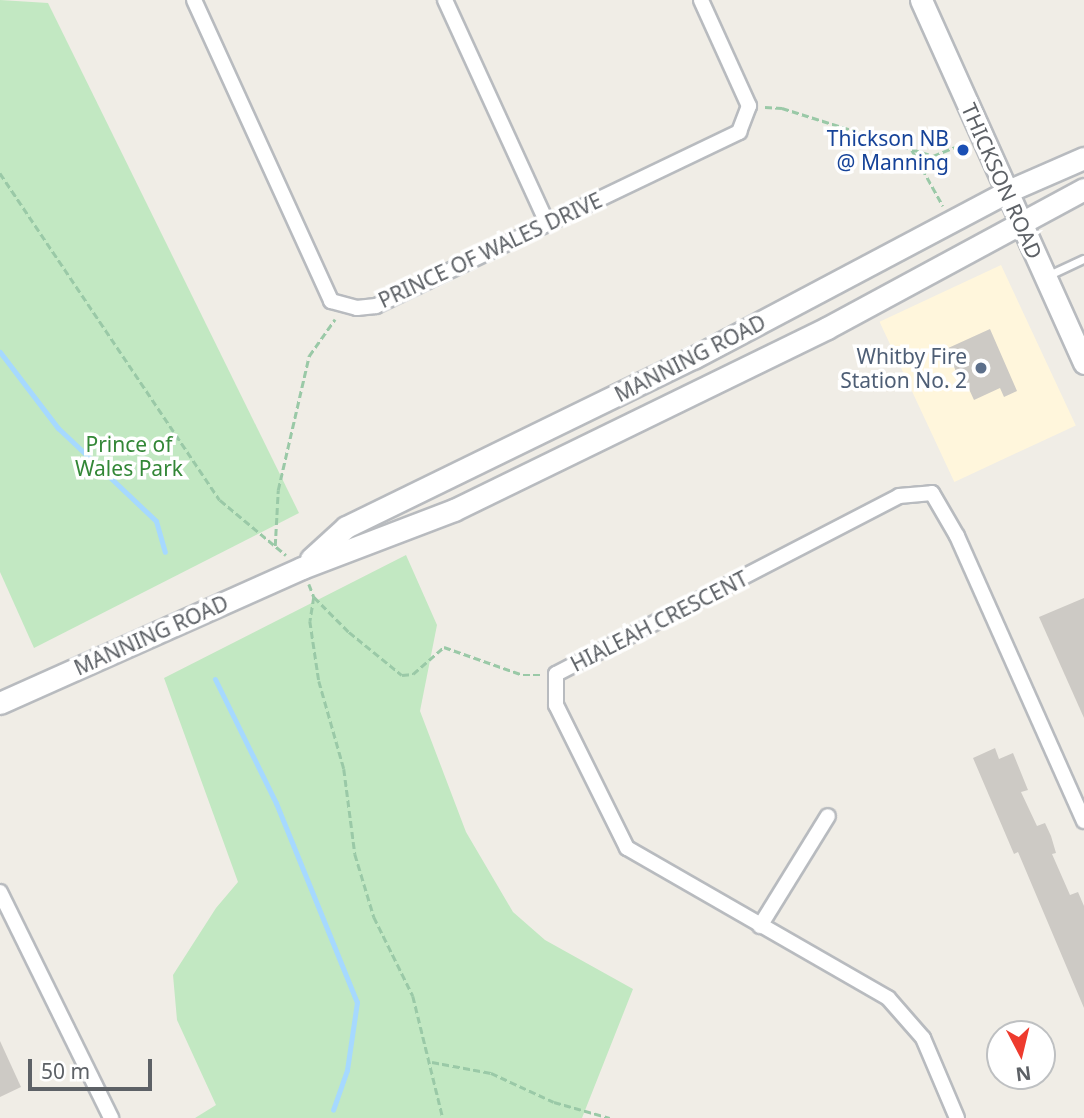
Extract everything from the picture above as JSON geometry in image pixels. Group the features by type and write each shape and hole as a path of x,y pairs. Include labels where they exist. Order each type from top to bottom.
{"main road":[{"name":"THICKSON ROAD","path":"921,0 1084,363"},
{"name":"MANNING ROAD","path":"302,568 346,527 693,358 1006,192 1084,158"},
{"name":"MANNING ROAD","path":"0,703 302,568 467,503 827,328 1019,221 1084,189"}],"street":[{"path":"194,0 331,301 345,305"},
{"path":"445,0 547,223"},
{"path":"701,0 749,106"},
{"name":"PRINCE OF WALES DRIVE","path":"345,305 376,306 739,132 749,106"},
{"name":"HIALEAH CRESCENT","path":"957,1118 923,1038 888,998 627,848 556,705 556,674 900,496 932,493 957,536 1084,821"},
{"path":"760,926 828,816"},
{"path":"0,892 111,1118"}],"lane":[{"path":"1045,277 1084,258"}],"path":[{"path":"749,106 782,108 933,156"},
{"path":"919,162 981,136"},
{"path":"912,149 951,221"},
{"path":"0,173 220,500 302,568 314,597 402,675 413,674 444,647 523,676 556,674"},
{"path":"275,546 278,490 309,356 345,305"},
{"path":"314,597 310,621 317,669 349,794 355,854 374,917 413,996 432,1062 443,1118"},
{"path":"432,1062 491,1073 554,1102 610,1118"}],"shaded area":[{"path":"1001,265 1076,425 954,482 880,322"}],"green space":[{"name":"Prince of Wales Park","path":"0,0 48,3 299,513 34,648 0,572"},
{"path":"406,555 437,625 420,711 466,832 513,912 545,940 633,989 582,1118 195,1118 216,1105 177,1020 173,975 216,908 238,882 164,678"}],"building":[{"name":"Whitby Fire Station No. 2","path":"990,329 1017,391 1004,397 1000,388 974,400 968,387 964,389 946,349"},
{"path":"1084,598 1084,718 1039,617"},
{"path":"995,748 999,759 1013,753 1028,790 1021,792 1037,826 1045,823 1056,853 1052,854 1070,895 1078,892 1084,906 1084,1008 1018,852 1014,854 973,758"},
{"path":"0,1041 21,1087 0,1097"}],"waterway":[{"path":"0,352 58,428 156,521 165,552"},
{"path":"215,679 276,803 357,1002 347,1070 333,1110"}],"place":[{"name":"Thickson NB @ Manning","path":"963,150"},
{"name":"Whitby Fire Station No. 2","path":"981,368"}]}
